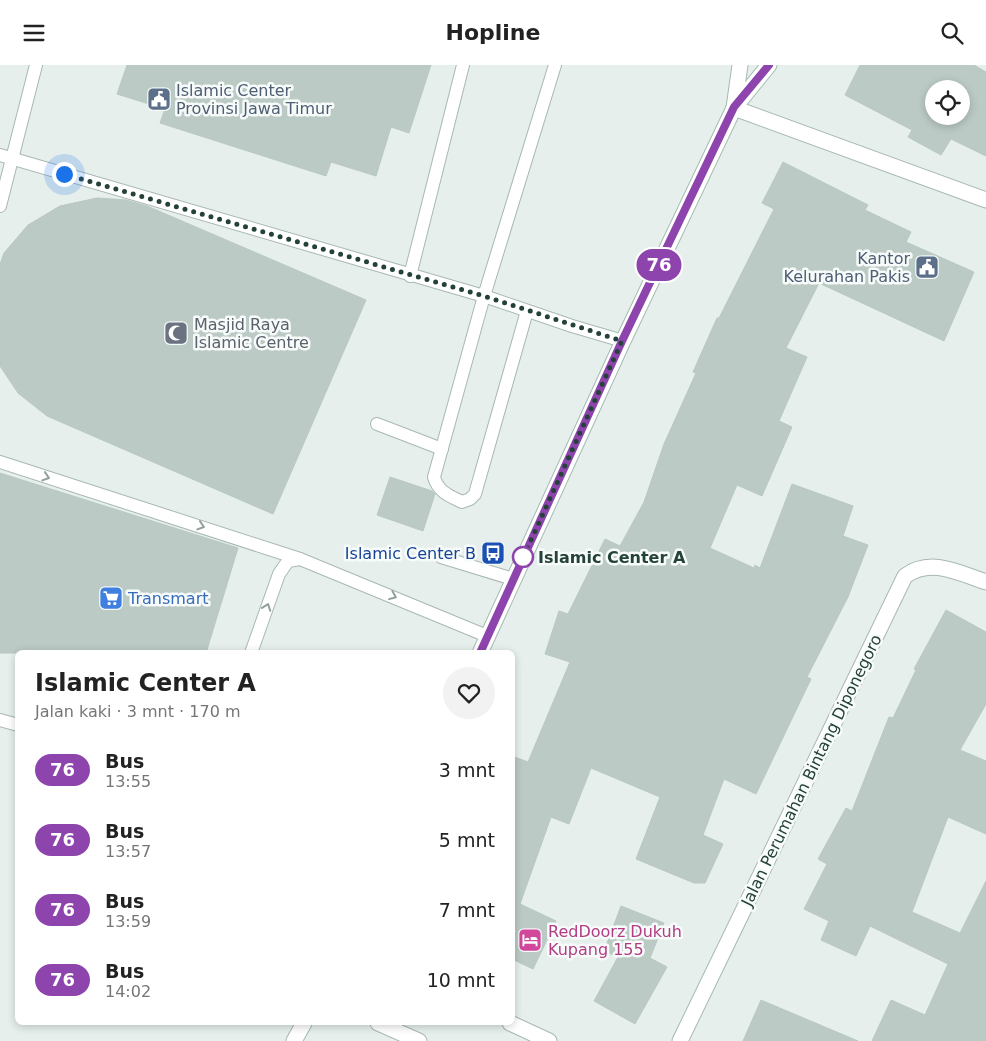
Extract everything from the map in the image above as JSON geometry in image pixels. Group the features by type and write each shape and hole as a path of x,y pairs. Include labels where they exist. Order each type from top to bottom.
{"street":[{"path":"734,107 740,65"},
{"path":"481,650 622,341 734,107 769,65"},
{"path":"734,107 986,200"},
{"name":"Jalan Perumahan Bintang Diponegoro","path":"680,1041 905,576 914,569 937,566 986,582"},
{"path":"294,1041 303,1025"},
{"path":"383,1025 419,1041"},
{"path":"514,1025 549,1041"}],"lane":[{"path":"0,206 6,157 36,65"},
{"path":"410,276 463,65"},
{"path":"527,311 475,493 470,499 462,502 443,493 436,485 434,477 484,296 555,65"},
{"path":"6,157 484,296 622,341"},
{"path":"377,424 442,449"},
{"path":"0,462 300,559 451,619 487,636"},
{"path":"441,557 513,579"},
{"path":"252,650 279,574 288,561 300,559"},
{"path":"0,720 15,724"}],"building":[{"path":"127,65 431,65 409,133 391,127 376,176 331,162 326,176 160,123 165,109 117,94"},
{"path":"860,65 974,65 986,72 986,156 951,139 941,155 908,137 912,130 845,95"},
{"path":"783,162 868,205 865,210 911,232 906,242 974,272 944,341 819,283 786,348 807,357 779,421 792,427 762,496 737,485 710,548 754,568 755,565 760,568 792,484 853,506 843,536 868,545 848,597 807,677 811,679 756,794 724,779 703,835 723,844 705,883 694,883 636,859 660,797 591,768 569,824 551,817 520,904 556,921 533,969 515,960 515,757 528,762 570,662 545,654 559,611 568,614 605,539 620,546 644,502 664,444 696,373 693,372 717,318 719,318 774,209 762,203"},
{"name":"Masjid Raya Islamic Centre","path":"97,198 126,200 147,206 366,300 273,514 47,416 18,393 0,366 0,264 4,253 28,225 60,206"},
{"name":"Transmart","path":"0,473 238,548 207,650 15,650 15,653 0,653"},
{"path":"390,477 432,491 435,494 423,531 377,515"},
{"path":"946,610 986,632 986,704 960,750 986,761 986,834 948,817 912,912 960,933 986,881 986,1041 872,1041 891,1000 925,1015 948,964 870,926 856,956 821,940 829,921 804,909 827,864 818,859 846,808 852,811 889,717 893,718 916,670 914,669"},
{"path":"621,906 664,923 650,958 667,967 635,1024 594,1001 618,957 604,951"},
{"path":"761,1000 858,1041 743,1041"}],"bus line":[{"name":"76","path":"481,650 622,341 734,107 769,65"}],"place":[{"name":"Islamic Center Provinsi Jawa Timur","path":"159,99"},
{"name":"Kantor Kelurahan Pakis","path":"927,267"},
{"name":"Masjid Raya Islamic Centre","path":"176,333"},
{"name":"Islamic Center B","path":"493,553"},
{"name":"Islamic Center A","path":"523,557"},
{"name":"Transmart","path":"111,598"},
{"name":"RedDoorz Dukuh Kupang 155","path":"530,940"}],"route":[{"path":"64,174 484,296 546,318 622,341 521,562 523,557"}]}
